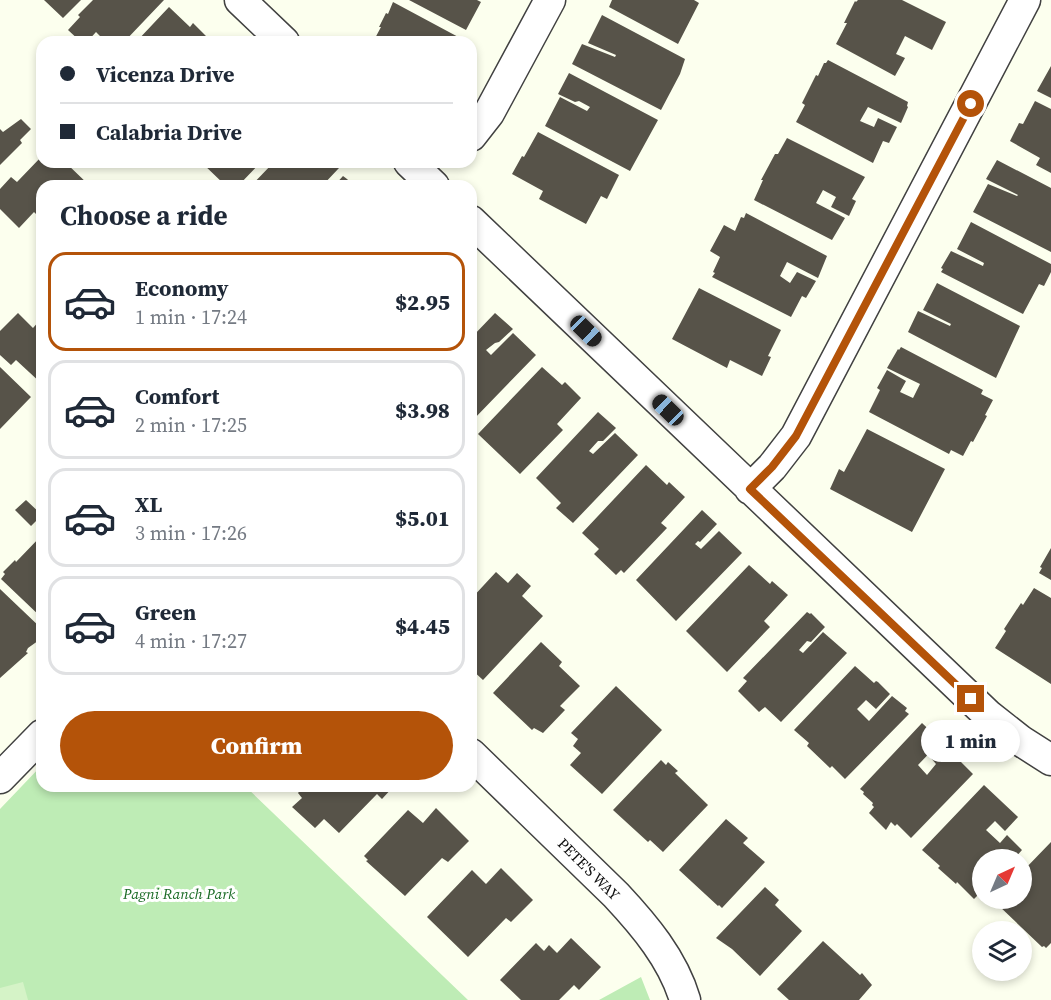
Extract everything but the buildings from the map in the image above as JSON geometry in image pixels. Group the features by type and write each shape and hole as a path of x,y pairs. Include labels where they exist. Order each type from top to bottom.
{"street":[{"path":"240,0 278,36"},
{"path":"477,128 489,113 550,0"},
{"path":"750,489 772,467 796,436 1025,0"},
{"path":"477,227 988,716 1051,760"},
{"path":"0,778 36,741"},
{"name":"PETE'S WAY","path":"477,760 634,914 662,952 685,1000"}],"green space":[{"name":"Pagni Ranch Park","path":"36,771 36,792 251,792 468,1000 0,1000 0,809"},
{"path":"641,977 650,1000 599,1000"},
{"path":"23,982 28,1000 0,1000 0,988"}],"route":[{"path":"971,104 796,436 772,467 750,489 971,699"}]}
